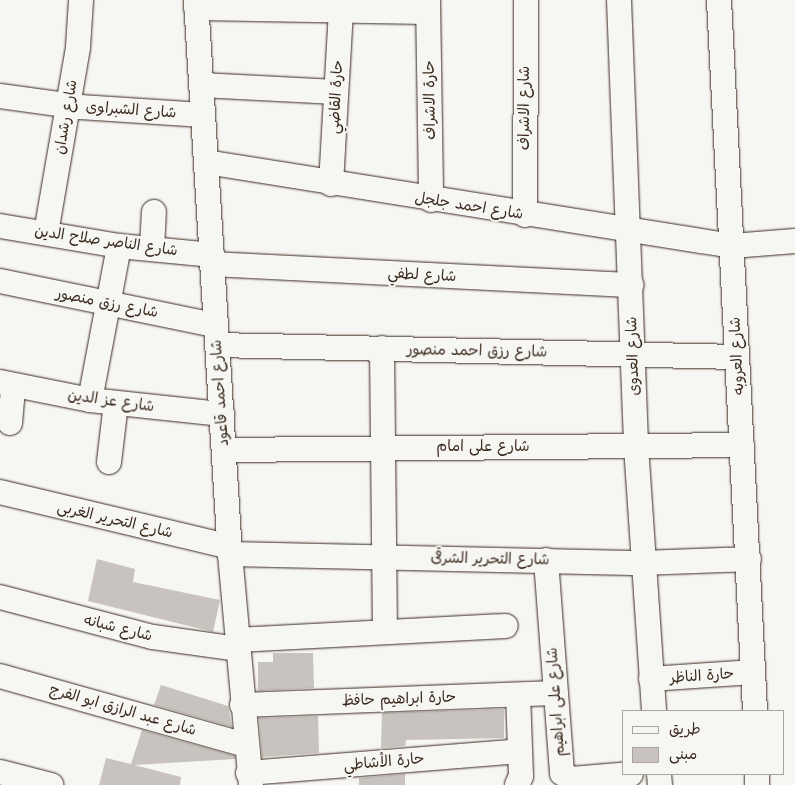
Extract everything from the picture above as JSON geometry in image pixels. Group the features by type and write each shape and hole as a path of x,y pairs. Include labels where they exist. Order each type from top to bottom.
{"street":[{"name":"شارع رشدان","path":"46,233 68,105 81,0"},
{"name":"شارع الاشراف","path":"525,215 526,0"},
{"name":"شارع العدوى","path":"619,0 636,446 642,563 654,710"},
{"name":"شارع العروبه","path":"719,0 749,559 755,710"},
{"path":"196,4 341,10 428,6"},
{"name":"شارع احمد قاعود","path":"196,4 230,550 245,745 250,779"},
{"name":"حارة الاشراف","path":"428,6 431,200"},
{"name":"حارة القاضي","path":"331,184 341,10"},
{"path":"201,85 336,92"},
{"name":"شارع الشبراوى","path":"0,96 68,105 203,115"},
{"name":"شارع احمد جلجل","path":"206,162 628,232 732,246 795,241"},
{"path":"152,248 154,212"},
{"name":"شارع الناصر صلاح الدين","path":"0,226 119,246 152,248 213,260"},
{"path":"90,400 106,304 119,246"},
{"name":"شارع لطفي","path":"213,260 631,285"},
{"name":"شارع رزق منصور","path":"0,281 106,304 216,335"},
{"name":"شارع رزق احمد منصور","path":"216,335 382,348 737,357"},
{"path":"382,348 385,632"},
{"path":"6,384 10,423"},
{"name":"شارع عز الدين","path":"6,384 90,400 222,414"},
{"path":"108,462 116,403"},
{"name":"شارع على امام","path":"224,450 742,445"},
{"name":"شارع التحرير الغربى","path":"0,492 230,550"},
{"name":"شارع التحرير الشرقى","path":"230,550 642,563 749,559"},
{"name":"شارع على ابراهيم","path":"546,560 562,773 572,779 622,775"},
{"name":"شارع شبانه","path":"0,597 153,637 237,644 385,632 506,626"},
{"name":"حارة الناظر","path":"651,679 753,672"},
{"name":"شارع عبد الرازق ابو الفرج","path":"0,676 245,745"},
{"name":"حارة ابراهيم حافظ","path":"242,705 555,692"},
{"path":"517,785 521,776 518,695"},
{"name":"حارة الأشاطي","path":"250,779 520,751"},
{"path":"0,772 51,785"}],"building":[{"path":"97,559 135,569 133,582 220,600 213,632 88,601"},
{"path":"273,653 313,653 314,688 258,691 258,662 273,662"},
{"path":"161,685 228,706 232,727 154,705"},
{"path":"504,709 504,738 406,740 405,746 381,748 382,713"},
{"path":"318,716 319,753 262,757 259,718"},
{"path":"142,730 235,756 235,759 134,765 181,777 180,785 99,785 106,758 131,764"},
{"path":"405,774 405,785 359,785 359,778"}]}
